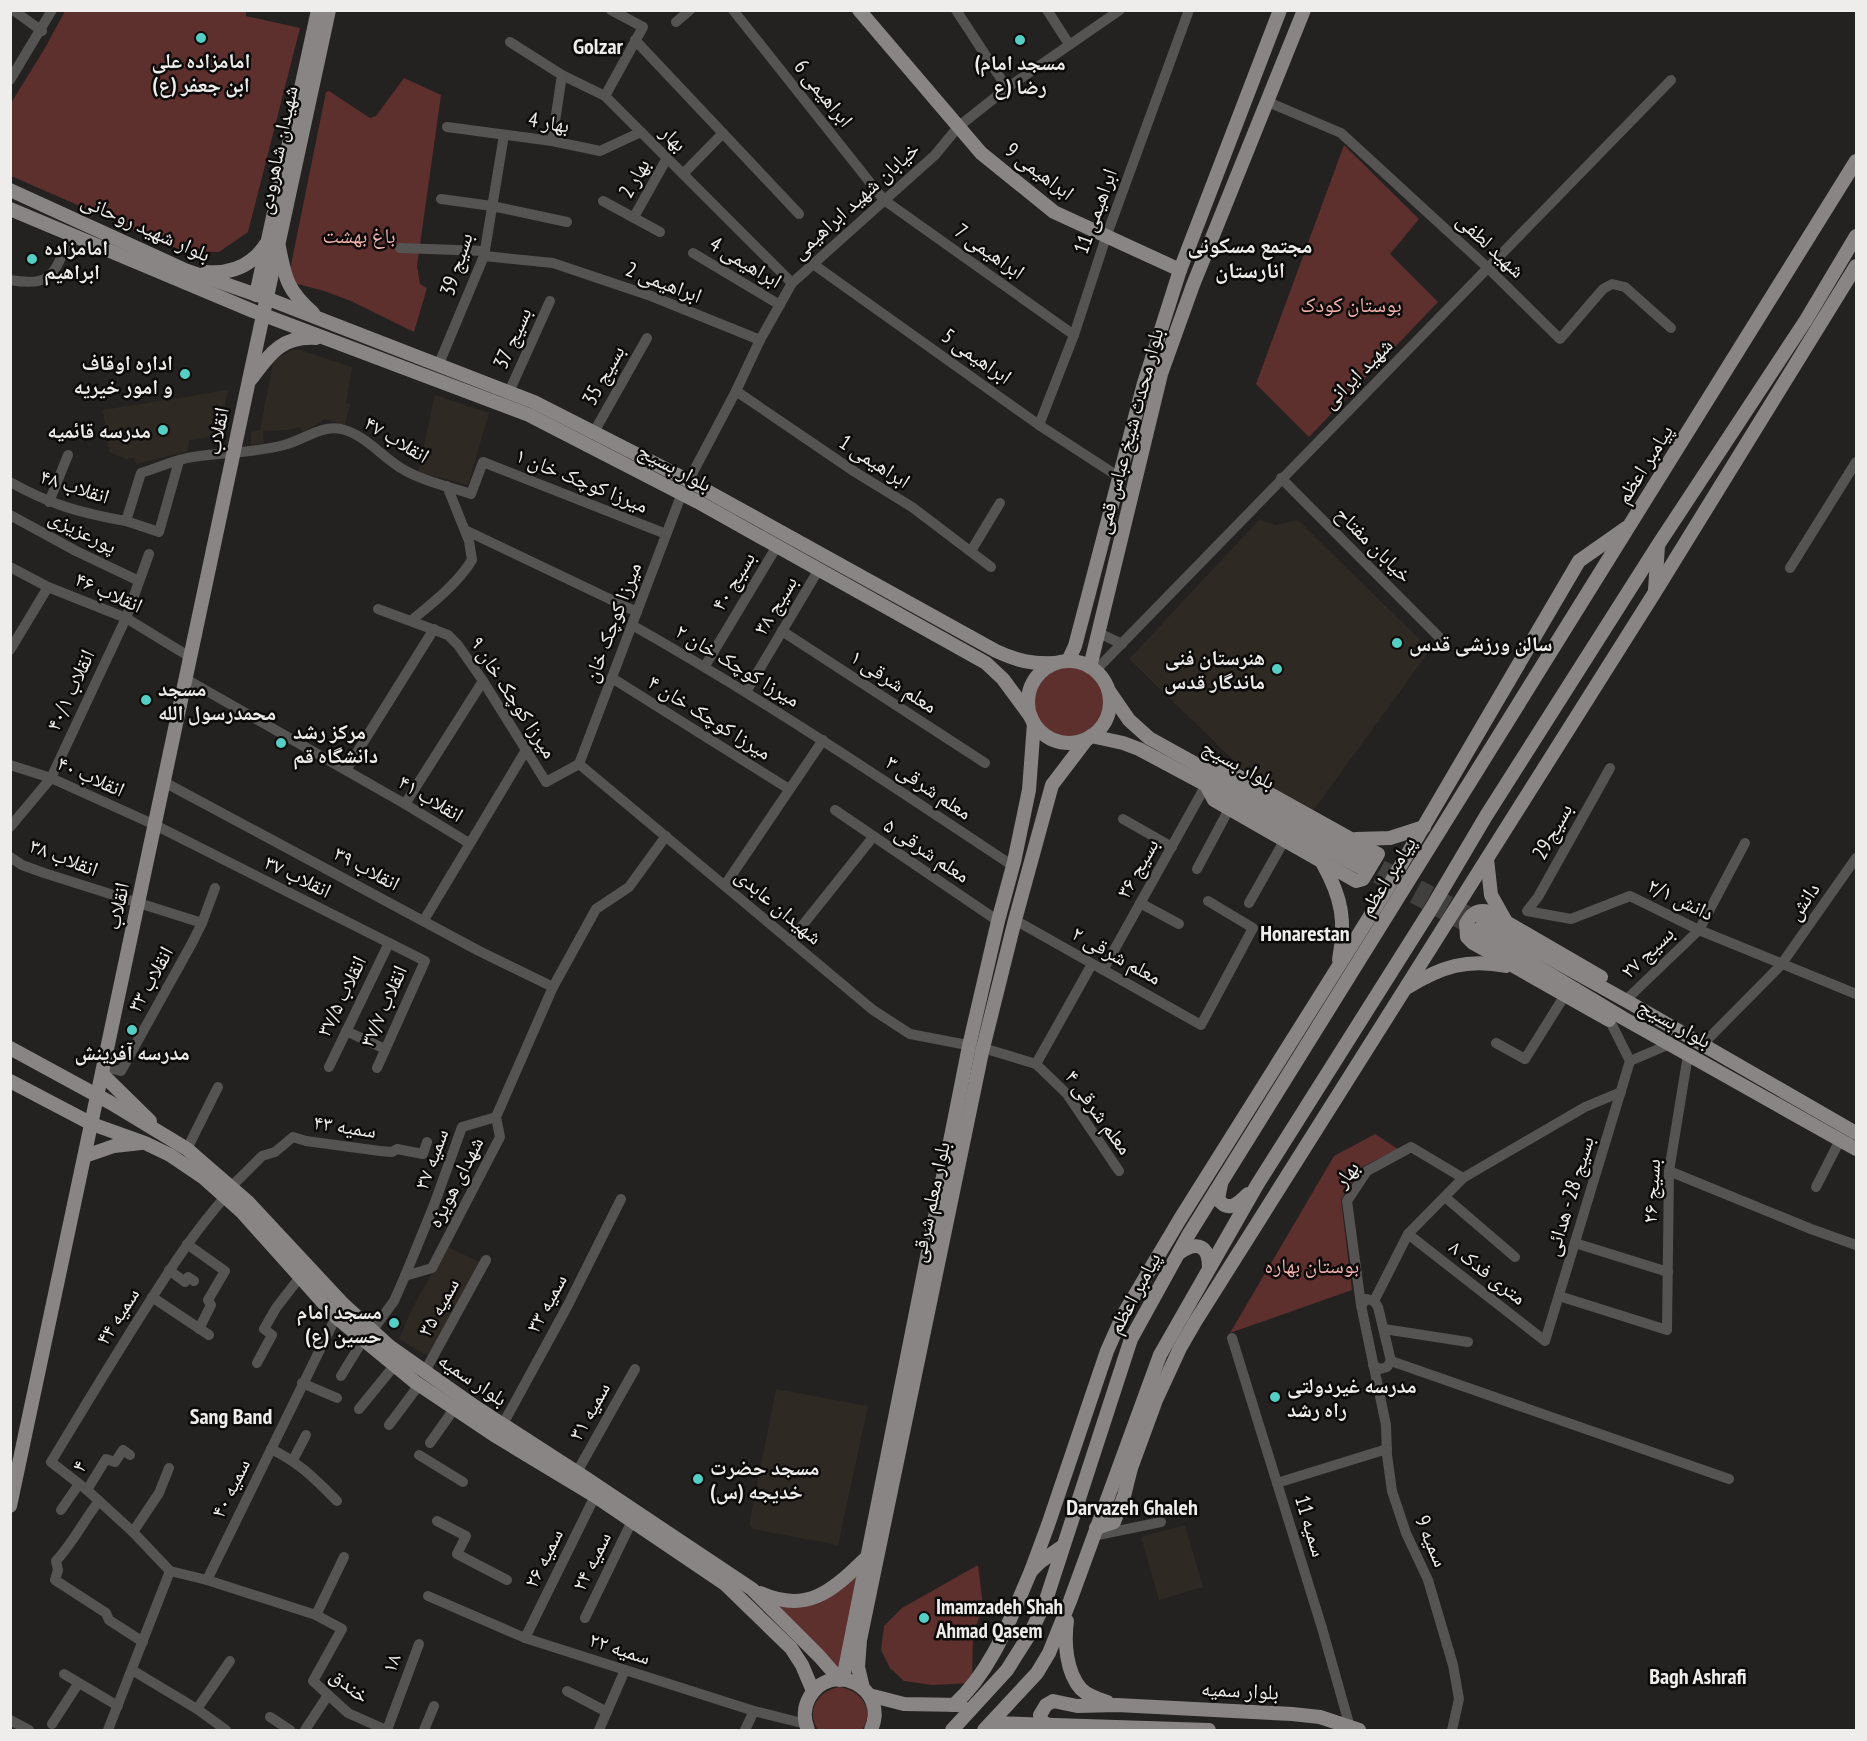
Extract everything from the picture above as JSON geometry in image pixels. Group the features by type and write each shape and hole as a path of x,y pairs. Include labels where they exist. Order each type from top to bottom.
{"main road":[{"name":"شهیدان شاهرودی","path":"273,242 318,10"},
{"name":"شهیدان شاهرودی","path":"263,315 261,297 329,10"},
{"name":"ابراهیمی 9","path":"860,10 981,153 1054,212 1180,270"},
{"path":"1062,662 1075,646 1144,383 1180,270 1280,10"},
{"name":"بلوار محدث شیخ عباس قمی","path":"1093,669 1098,633 1161,374 1193,285 1304,10"},
{"name":"پیامبر اعظم","path":"952,1731 1007,1670 1031,1632 1046,1600 1131,1339 1179,1252 1222,1179 1857,161"},
{"name":"بلوار شهید روحانی","path":"10,190 186,270 261,297"},
{"name":"بلوار شهید روحانی","path":"10,209 263,315"},
{"path":"988,1727 1037,1673 1056,1637 1160,1354 1257,1185 1431,909 1486,816 1658,545 1806,320 1857,236"},
{"path":"186,270 222,273 236,269 273,242 288,285 296,297 324,322"},
{"path":"1094,1532 1114,1521 1156,1401 1180,1348 1857,266"},
{"name":"بلوار بسیج","path":"261,297 509,392 594,432 692,491 996,651 1032,664 1062,662"},
{"name":"بلوار بسیج","path":"263,315 529,415 670,479"},
{"name":"انقلاب","path":"10,1506 14,1470 92,1124 263,315"},
{"path":"1806,320 1812,338"},
{"path":"248,384 274,350 282,344 303,338 326,339"},
{"name":"بلوار بسیج","path":"692,491 777,546 986,663 1003,679 1032,720"},
{"path":"954,1705 971,1689 995,1651 1031,1571 1107,1351 1123,1315 1180,1219 1424,827 1579,561 1633,523"},
{"path":"1654,592 1658,545"},
{"path":"1062,662 1082,663 1093,669 1103,679 1109,691 1110,705 1107,719 1099,731 1089,738 1074,743 1048,738 1032,720 1028,704 1029,691 1035,679 1044,669 1062,662"},
{"name":"بلوار بسیج","path":"1109,691 1129,720 1149,738 1209,779 1360,862"},
{"name":"بلوار معلم شرقی","path":"871,1731 875,1714 858,1667 860,1640 976,1047 998,921 1013,866 1029,790 1032,720"},
{"name":"بلوار بسیج","path":"1089,738 1123,743 1209,779"},
{"name":"بلوار معلم شرقی","path":"842,1679 865,1559 976,1047 1015,920 1052,785 1089,738"},
{"path":"1227,771 1234,774 1378,854 1363,879 1356,881 1214,800 1209,779 1227,771"},
{"path":"1352,839 1390,838 1424,827"},
{"path":"1487,858 1491,895 1506,922"},
{"path":"1322,862 1334,884 1342,913 1344,936 1337,968"},
{"path":"1400,866 1413,873"},
{"path":"1616,1019 1565,995 1473,943 1465,931 1468,918 1478,912 1489,912 1586,967 1631,1000"},
{"name":"بلوار بسیج","path":"1857,1133 1631,1000 1480,926 1616,1019 1670,1044 1857,1149"},
{"path":"1404,990 1443,969 1464,964 1488,963 1517,968"},
{"name":"بلوار سمیه","path":"10,1048 98,1096 187,1149 228,1192 242,1212 336,1317 367,1336 422,1379 454,1409 595,1496 725,1584 791,1648 802,1665 813,1691"},
{"path":"103,1071 164,1136"},
{"name":"بلوار سمیه","path":"10,1081 92,1124 145,1143 249,1202 343,1304 394,1366 502,1424 752,1589 842,1679"},
{"path":"121,1133 115,1125 115,1120 118,1116 128,1114"},
{"path":"85,1156 114,1146 145,1143"},
{"path":"1222,1179 1218,1199 1223,1206 1227,1207 1241,1202 1257,1185"},
{"path":"1179,1252 1191,1246 1204,1248 1207,1252 1209,1268"},
{"path":"1031,1571 1063,1546"},
{"path":"752,1589 786,1602 815,1598 839,1584 865,1559"},
{"path":"1070,1601 1065,1632 1067,1660 1073,1675 1081,1689 1090,1696 1117,1705"},
{"path":"989,1691 995,1651"},
{"path":"807,1728 804,1713 813,1691 822,1684 842,1679 853,1682 866,1692 904,1704 978,1703"},
{"path":"1043,1725 1040,1715 1046,1705 1053,1701 1077,1706 1117,1705"},
{"name":"بلوار سمیه","path":"1117,1705 1292,1714 1320,1717 1354,1729"},
{"name":"بلوار سمیه","path":"988,1727 1043,1725 1209,1731"}],"street":[{"path":"14,10 42,31"},
{"path":"10,80 42,31 52,10"},
{"path":"605,96 643,27 611,10"},
{"path":"676,22 690,10"},
{"name":"ابراهیمی 6","path":"733,10 884,200"},
{"path":"956,10 1006,88"},
{"path":"1047,10 1069,44"},
{"name":"خیابان شهید ابراهیمی","path":"692,491 760,340 792,284 935,155 958,127 1006,88 1120,10"},
{"name":"ابراهیمی 11","path":"1039,424 1074,334 1106,237 1189,10"},
{"path":"635,40 799,214"},
{"name":"بهار","path":"510,42 562,75 605,96 792,284"},
{"path":"552,141 562,75"},
{"name":"شهید ایرانی","path":"1093,669 1122,644 1281,478 1671,80"},
{"name":"شهید لطفی","path":"1268,102 1341,133 1488,268 1560,339 1603,290 1612,284 1625,287 1671,328"},
{"name":"بهار 4","path":"447,127 552,141 600,151 641,132"},
{"path":"683,174 723,133"},
{"name":"بسیج 39","path":"438,366 484,253 504,135"},
{"name":"بهار 2","path":"634,217 667,158"},
{"path":"441,199 492,206 567,222"},
{"name":"ابراهیمی 7","path":"884,200 1074,334"},
{"path":"603,201 660,232"},
{"path":"10,280 31,284 51,276 72,235"},
{"name":"ابراهیمی 2","path":"400,248 484,253 553,263 651,296 760,340"},
{"name":"ابراهیمی 4","path":"693,253 780,305"},
{"name":"ابراهیمی 5","path":"813,264 1039,424 1119,477"},
{"name":"بسیج 37","path":"509,392 550,301"},
{"name":"بسیج 35","path":"594,432 646,338"},
{"name":"ابراهیمی 1","path":"736,391 855,472 912,507 991,567"},
{"name":"انقلاب ۴۷","path":"235,453 286,445 326,428 340,429 368,442 405,470 471,494 483,462"},
{"name":"انقلاب ۴۸","path":"10,482 37,497 82,514 126,521 141,473 192,457 235,453"},
{"path":"49,502 68,455"},
{"path":"126,521 159,532 178,461"},
{"name":"میرزا کوچک خان ۱","path":"483,462 666,534"},
{"path":"1790,568 1857,462"},
{"name":"خیابان مفتاح","path":"1281,478 1440,638"},
{"path":"412,620 441,595 472,560 471,547 447,486"},
{"name":"میرزا کوچک خان","path":"579,764 666,534 692,491"},
{"path":"971,551 1000,503"},
{"name":"پورعزیزی","path":"10,515 76,551 139,581"},
{"path":"465,530 637,612"},
{"name":"بسیج ۴۰","path":"705,666 777,546"},
{"path":"126,618 149,554"},
{"name":"انقلاب ۴۶","path":"10,567 48,587 126,618 190,657"},
{"name":"بسیج ۳۸","path":"746,692 819,569"},
{"path":"10,650 48,587"},
{"name":"میرزا کوچک خان ۹","path":"378,609 448,635 458,645 546,782 579,764"},
{"name":"انقلاب ۴۰/۱","path":"10,827 51,778 126,618"},
{"name":"میرزا کوچک خان ۲","path":"632,625 705,666 823,740"},
{"path":"346,770 434,629"},
{"name":"معلم شرقی ۱","path":"782,631 986,763"},
{"path":"1098,633 1122,644"},
{"name":"میرزا کوچک خان ۴","path":"612,678 789,789"},
{"name":"انقلاب ۴۱","path":"186,679 469,843"},
{"path":"405,804 483,681"},
{"path":"725,885 823,740"},
{"name":"معلم شرقی ۳","path":"823,740 1013,866"},
{"path":"424,920 526,750"},
{"name":"شهیدان عابدی","path":"579,764 873,1011 910,1034 976,1047"},
{"name":"انقلاب ۴۰","path":"10,765 51,778 155,825"},
{"name":"بسیج29","path":"1527,911 1538,897 1610,768"},
{"name":"بسیج ۳۶","path":"1103,970 1209,779"},
{"name":"انقلاب ۳۹","path":"164,782 480,951 553,987"},
{"path":"1197,869 1229,809"},
{"name":"معلم شرقی ۵","path":"835,810 998,921"},
{"path":"1123,819 1172,847"},
{"name":"انقلاب ۳۷","path":"155,825 425,961"},
{"name":"شهدای هویزه","path":"405,1276 432,1268 501,1137 496,1117 553,987 596,909 629,887 666,836"},
{"path":"790,941 873,837"},
{"path":"1249,903 1284,841"},
{"name":"بسیج ۲۷","path":"1631,1000 1699,930 1745,843"},
{"name":"انقلاب ۳۸","path":"10,857 22,865 44,873 202,923"},
{"name":"دانش","path":"1703,1044 1781,965 1857,858"},
{"name":"انقلاب ۳۳","path":"103,1071 121,1071 202,923 215,888"},
{"name":"دانش ۲/۱","path":"1527,911 1571,919 1630,896 1699,930 1857,994"},
{"name":"معلم شرقی ۲","path":"1015,920 1201,1025 1253,928 1208,901"},
{"path":"1140,903 1179,924"},
{"name":"انقلاب ۳۷/۵","path":"329,1067 389,943"},
{"name":"انقلاب ۳۷/۷","path":"376,1068 425,961"},
{"path":"1036,1064 1092,964"},
{"path":"1496,1043 1525,1059 1565,995"},
{"path":"1616,1019 1630,1061 1670,1044"},
{"path":"346,1031 385,1049"},
{"name":"معلم شرقی ۴","path":"976,1047 1036,1064 1067,1094 1119,1171"},
{"name":"بسیج ۲۶","path":"1558,1296 1667,1330 1669,1171 1688,1055"},
{"name":"بسیج 28 - هدائی","path":"1545,1341 1630,1061"},
{"path":"187,1149 218,1087"},
{"path":"1374,1301 1408,1234 1463,1179 1586,1107 1621,1092"},
{"name":"سمیه ۳۷","path":"341,1377 367,1336 394,1301 434,1205 462,1127 496,1117"},
{"name":"سمیه ۴۳","path":"228,1192 262,1156 275,1152 293,1137 306,1141 380,1151 392,1152 398,1149 423,1154 427,1142"},
{"path":"1816,1188 1840,1140"},
{"name":"بهار","path":"1361,1305 1347,1201 1367,1171 1411,1147 1463,1179"},
{"path":"1669,1171 1811,1229 1856,1244 1857,1238"},
{"name":"سمیه ۴۴","path":"83,1487 51,1462 169,1270 200,1225 228,1192"},
{"path":"1445,1197 1515,1257"},
{"name":"سمیه ۳۳","path":"502,1424 568,1305 621,1199"},
{"name":"۸ متری فدک","path":"1408,1234 1545,1341"},
{"path":"1575,1243 1668,1272"},
{"path":"152,1297 204,1332 211,1305 208,1300 225,1271 187,1244"},
{"name":"سمیه ۳۵","path":"389,1425 422,1379 486,1260"},
{"path":"169,1270 185,1281 188,1277 194,1281"},
{"path":"257,1363 272,1335 264,1329 276,1308 300,1277"},
{"path":"1361,1305 1367,1299 1374,1301 1378,1307 1391,1361 1387,1367 1380,1369 1373,1365"},
{"name":"سمیه 9","path":"1361,1305 1386,1425 1392,1491 1406,1533 1428,1580 1454,1665 1459,1699 1452,1731"},
{"name":"سمیه ۴۰","path":"207,1580 336,1317"},
{"path":"1384,1329 1468,1342"},
{"name":"سمیه 11","path":"1232,1338 1354,1729"},
{"path":"1391,1361 1729,1479"},
{"path":"359,1409 394,1366"},
{"name":"سمیه ۳۱","path":"577,1472 634,1369"},
{"path":"302,1383 337,1398"},
{"path":"430,1443 454,1409"},
{"path":"293,1460 306,1435"},
{"path":"271,1449 293,1460 306,1470 338,1502"},
{"path":"1277,1483 1388,1449"},
{"name":"۴","path":"83,1487 106,1458 115,1462 123,1450 130,1455"},
{"path":"419,1455 463,1482"},
{"path":"133,1532 159,1493 169,1468"},
{"path":"61,1510 83,1487 133,1532 170,1571 207,1580 316,1615 344,1557"},
{"name":"سمیه ۲۶","path":"525,1638 595,1496"},
{"path":"99,1500 56,1561 58,1570 56,1580 106,1613 109,1620 143,1642"},
{"path":"438,1521 466,1536 457,1554 507,1580"},
{"name":"سمیه ۲۴","path":"585,1618 632,1521"},
{"path":"1094,1532 1161,1522"},
{"path":"108,1731 170,1571"},
{"name":"سمیه ۲۲","path":"428,1596 525,1638 807,1728"},
{"name":"خندق","path":"316,1615 342,1629 313,1681 348,1713 386,1731"},
{"name":"۱۸","path":"386,1731 419,1644"},
{"path":"197,1709 230,1660"},
{"path":"132,1670 197,1709 226,1731"},
{"path":"598,1731 625,1670"},
{"path":"64,1674 118,1706"},
{"path":"52,1724 78,1684"},
{"path":"567,1691 607,1712"},
{"path":"305,1731 328,1695"},
{"path":"424,1731 434,1706"},
{"path":"745,1731 754,1711"},
{"path":"270,1718 290,1731"},
{"path":"10,1720 29,1731"},
{"path":"1024,1731 1043,1725"}],"shaded area":[{"path":"292,350 301,350 352,367 346,403 350,404 345,425 324,419 302,432 300,427 263,431 264,444 251,445 251,432 260,430 273,363"},
{"name":"مدرسه قائمیه","path":"228,390 218,436 189,440 188,451 136,464 134,458 126,459 109,452 103,410"},
{"path":"435,395 489,413 468,485 418,472"},
{"name":"هنرستان فنی ماندگار قدس","path":"1259,520 1276,525 1298,520 1430,650 1313,811 1253,779 1129,659"},
{"name":"مدرسه آفرینش","path":"126,1022 132,1025 136,1022 142,1026 135,1039 124,1034"},
{"path":"447,1247 480,1262 428,1356 399,1339 412,1309"},
{"path":"776,1389 868,1406 838,1545 753,1529 749,1525"},
{"path":"1185,1525 1203,1587 1159,1600 1141,1537"}],"green space":[{"path":"65,11 246,11 246,16 300,28 248,232 219,252 183,251 11,176 11,103"},
{"name":"باغ بهشت","path":"404,78 441,95 417,266 420,284 427,288 414,332 351,301 294,283 290,270 326,92 329,91 370,118 376,116"},
{"name":"بوستان کودک","path":"1344,145 1419,219 1390,254 1438,302 1309,437 1256,384"},
{"path":"1069,667 1082,670 1094,677 1101,689 1104,702 1101,715 1094,727 1082,734 1069,737 1056,734 1044,727 1037,715 1034,702 1037,689 1044,677 1056,670"},
{"name":"بوستان بهاره","path":"1375,1134 1398,1149 1362,1167 1341,1200 1352,1290 1230,1333 1334,1156"},
{"path":"865,1559 841,1679 819,1656 772,1598 802,1601"},
{"path":"978,1565 983,1606 973,1635 972,1683 932,1685 904,1681 890,1668 881,1650 884,1626 902,1608"},
{"path":"839,1687 854,1692 864,1702 867,1715 862,1730 818,1730 814,1723 813,1709 816,1702 825,1693"}],"tunnel":[{"path":"1363,857 1481,920"},
{"path":"1358,866 1475,930"}],"place":[{"name":"امامزاده علی‌ ابن جعفر (ع)","path":"201,38"},
{"name":"(مسجد امام رضا (ع","path":"1020,40"},
{"name":"امامزاده ابراهیم","path":"32,259"},
{"name":"اداره اوقاف و امور خیریه","path":"185,374"},
{"name":"مدرسه قائمیه","path":"163,430"},
{"name":"سالن ورزشی قدس","path":"1397,643"},
{"name":"هنرستان فنی ماندگار قدس","path":"1277,669"},
{"name":"مسجد محمدرسول الله","path":"146,700"},
{"name":"مرکز رشد دانشگاه قم","path":"281,743"},
{"name":"مدرسه آفرینش","path":"132,1030"},
{"name":"مسجد امام حسین (ع)","path":"394,1323"},
{"name":"مدرسه غیردولتی راه رشد","path":"1275,1397"},
{"name":"مسجد حضرت خدیجه (س)","path":"698,1479"},
{"name":"Imamzadeh Shah Ahmad Qasem","path":"924,1618"}],"district":[{"name":"Golzar","path":"598,46"},
{"name":"مجتمع مسکونی انارستان","path":"1250,258"},
{"name":"Honarestan","path":"1305,933"},
{"name":"Sang Band","path":"231,1416"},
{"name":"Darvazeh Ghaleh","path":"1132,1507"},
{"name":"Bagh Ashrafi","path":"1698,1676"}]}
